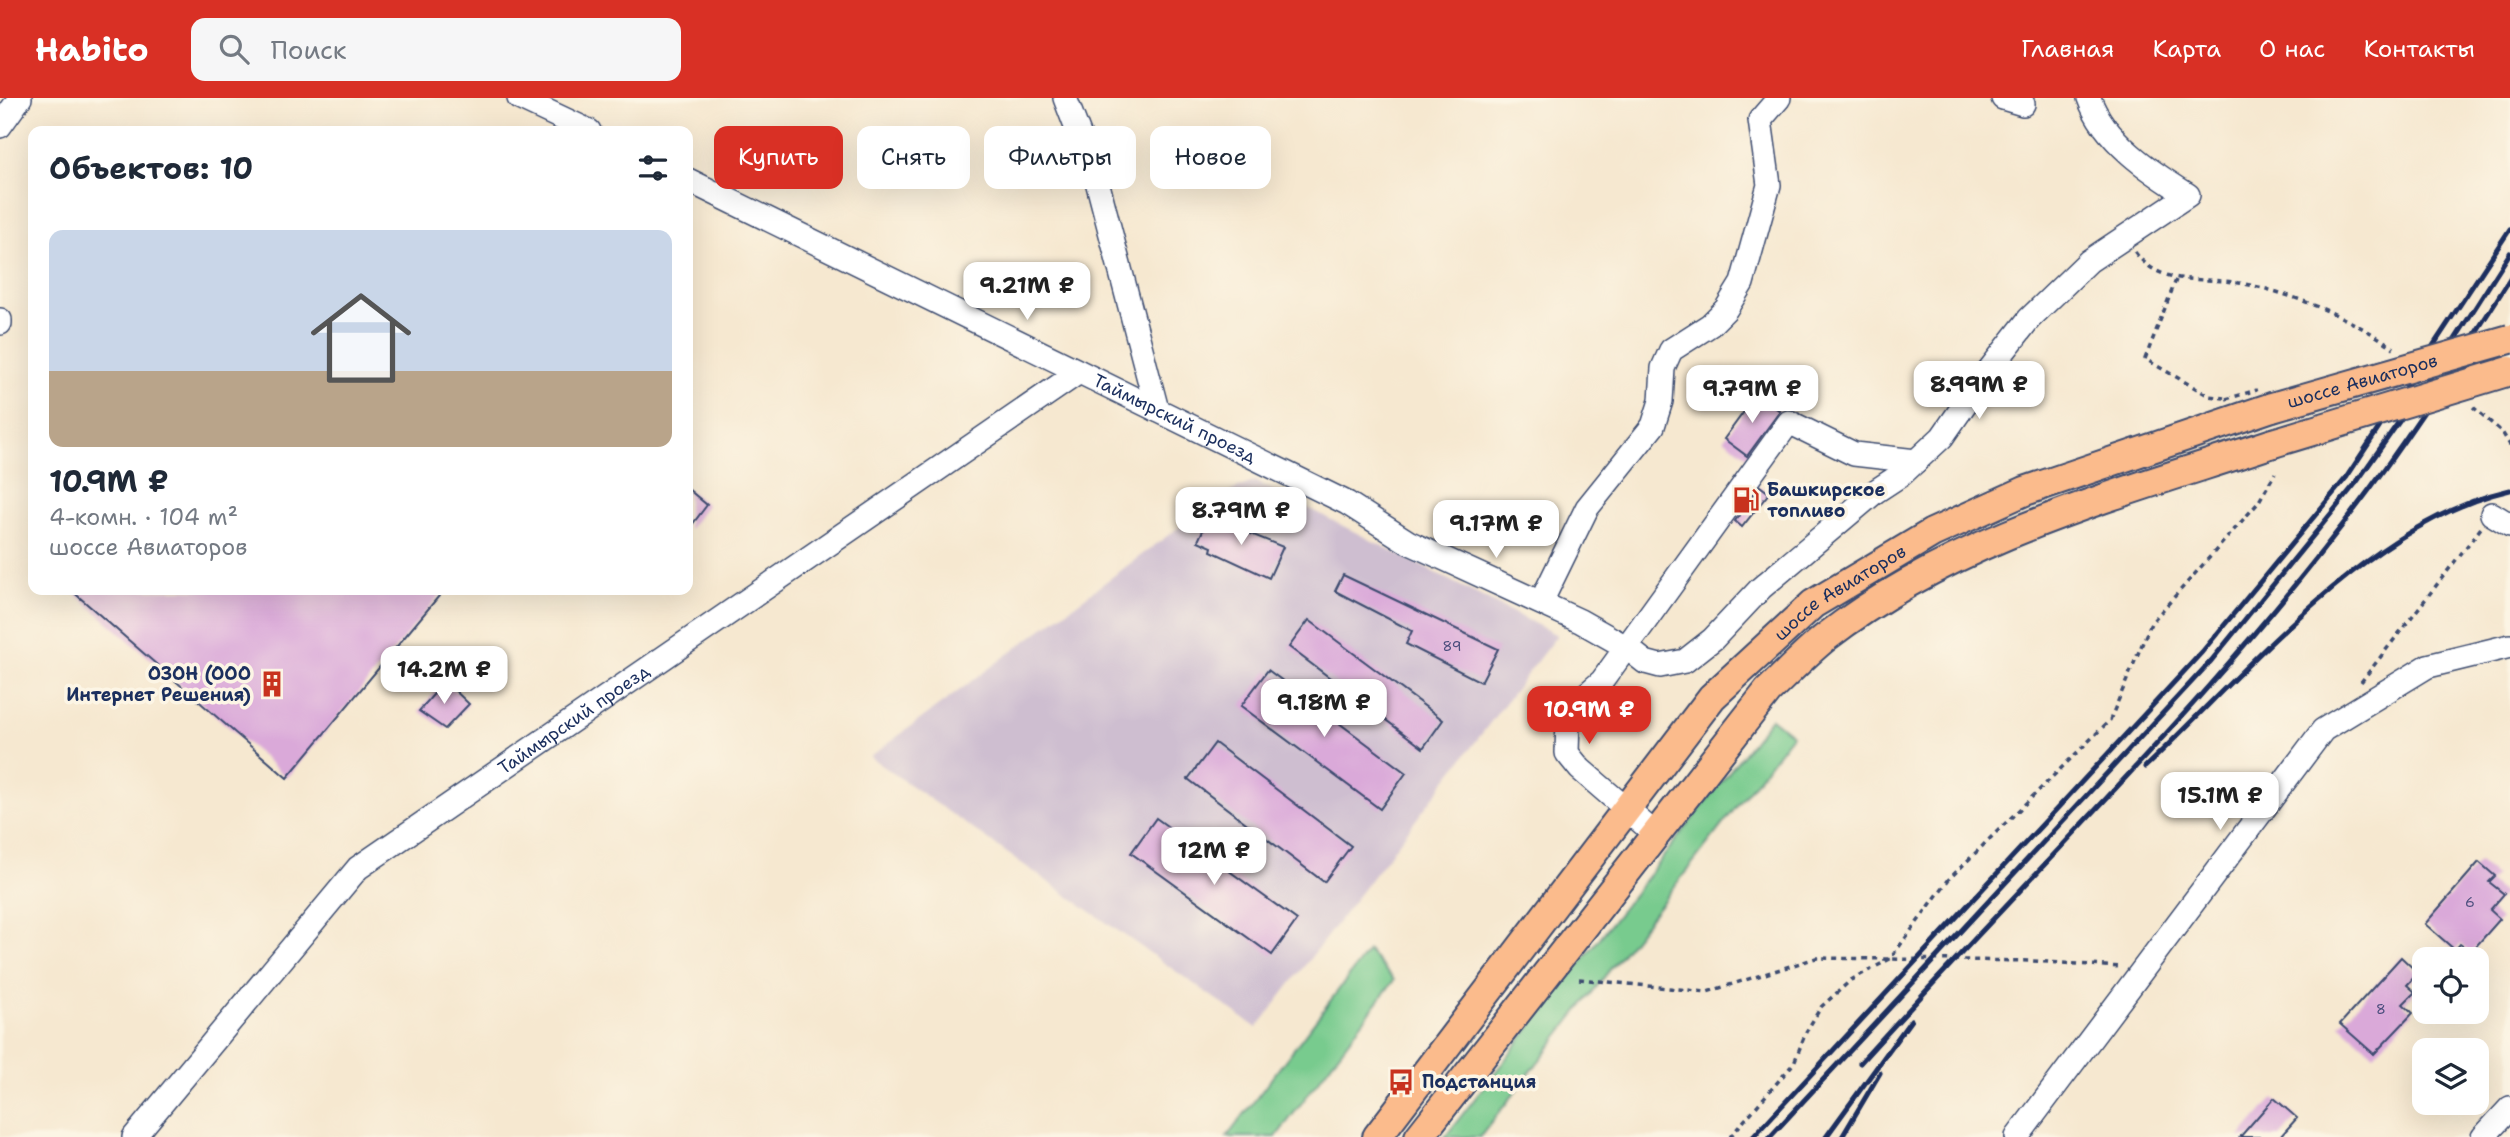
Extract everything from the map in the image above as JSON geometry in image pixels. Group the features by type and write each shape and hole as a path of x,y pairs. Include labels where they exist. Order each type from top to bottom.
{"main road":[{"name":"шоссе Авиаторов","path":"1377,1137 1712,697 1813,604 1932,533 2025,491 2272,407 2510,339"},
{"name":"шоссе Авиаторов","path":"1419,1137 1654,833 1768,691 1826,637 1941,564 2041,520 2273,443 2510,371"}],"street":[{"path":"0,126 20,98"},
{"path":"519,98 578,126"},
{"path":"1065,98 1097,181 1157,410"},
{"path":"1544,598 1587,508 1653,426 1661,401 1664,368 1671,350 1710,325 1727,309 1742,283 1769,185 1759,120 1779,98"},
{"name":"Таймырский проезд","path":"693,182 1347,503 1408,542 1580,621 1645,662 1660,666 1685,661 1713,639 1761,588 1916,461 1942,437 1983,377 2029,320 2089,261 2188,195 2147,170 2093,111 2088,98"},
{"name":"Таймырский проезд","path":"134,1137 358,868 1079,372"},
{"path":"1654,833 1580,769 1567,753 1567,718 1580,699 1602,681 1790,422 1854,454 1916,461"},
{"path":"2017,1137 2323,730 2428,666 2510,646"},
{"path":"2483,1137 2510,1108"}],"path":[{"path":"2124,238 2144,265 2176,279 2239,283 2304,302 2379,338 2402,354"},
{"path":"2176,279 2144,359 2209,396 2226,398"},
{"path":"2469,404 2502,432 2510,445"},
{"path":"1730,1137 1794,1063 1806,1032 1821,1007 1851,979 1889,959 1950,879 2110,720 2151,623 2258,503 2275,473"},
{"path":"2357,687 2501,520"},
{"path":"1578,979 1707,992 1816,958 2033,961 2144,969"}],"shaded area":[{"path":"1255,481 1557,635 1257,1028 870,757 1186,522 1197,506"}],"green space":[{"path":"1771,718 1792,735 1480,1137 1445,1137"},
{"path":"1368,951 1394,980 1276,1137 1227,1137"}],"building":[{"path":"1757,394 1780,411 1747,456 1724,439"},
{"path":"1760,486 1769,493 1742,527 1735,521"},
{"path":"693,493 707,505 693,523"},
{"path":"1209,517 1283,547 1269,578 1211,551 1212,547 1198,541"},
{"path":"1343,575 1498,649 1481,682 1406,644 1412,631 1335,591"},
{"name":"ОЗОН (ООО Интернет Решения)","path":"77,595 440,595 287,778"},
{"path":"1309,620 1443,720 1423,748 1289,647"},
{"path":"1268,670 1406,773 1380,809 1241,706"},
{"path":"445,681 469,704 445,729 419,711"},
{"path":"1215,743 1351,846 1324,882 1188,779"},
{"path":"1156,818 1297,920 1272,955 1131,853"},
{"path":"2479,862 2495,876 2489,882 2504,894 2490,910 2500,919 2475,947 2464,947 2460,944 2452,947 2425,924"},
{"path":"2401,957 2412,967 2412,980 2407,985 2412,989 2412,995 2403,1004 2412,1014 2374,1054 2340,1024"},
{"path":"2274,1098 2297,1118 2280,1137 2240,1137"}],"railway":[{"path":"1753,1137 2202,652 2346,478 2510,229"},
{"path":"1770,1137 2211,661 2356,483 2438,366 2510,253"},
{"path":"1860,1063 2186,712 2310,566 2406,438 2510,279"},
{"path":"2145,767 2268,646 2359,566 2408,533 2458,507 2510,490"},
{"path":"1826,1137 1911,1020"},
{"path":"1842,1137 1880,1073"}],"place":[{"name":"Башкирское топливо","path":"1746,500"},
{"name":"ОЗОН (ООО Интернет Решения)","path":"272,684"},
{"name":"Подстанция","path":"1401,1082"}]}
